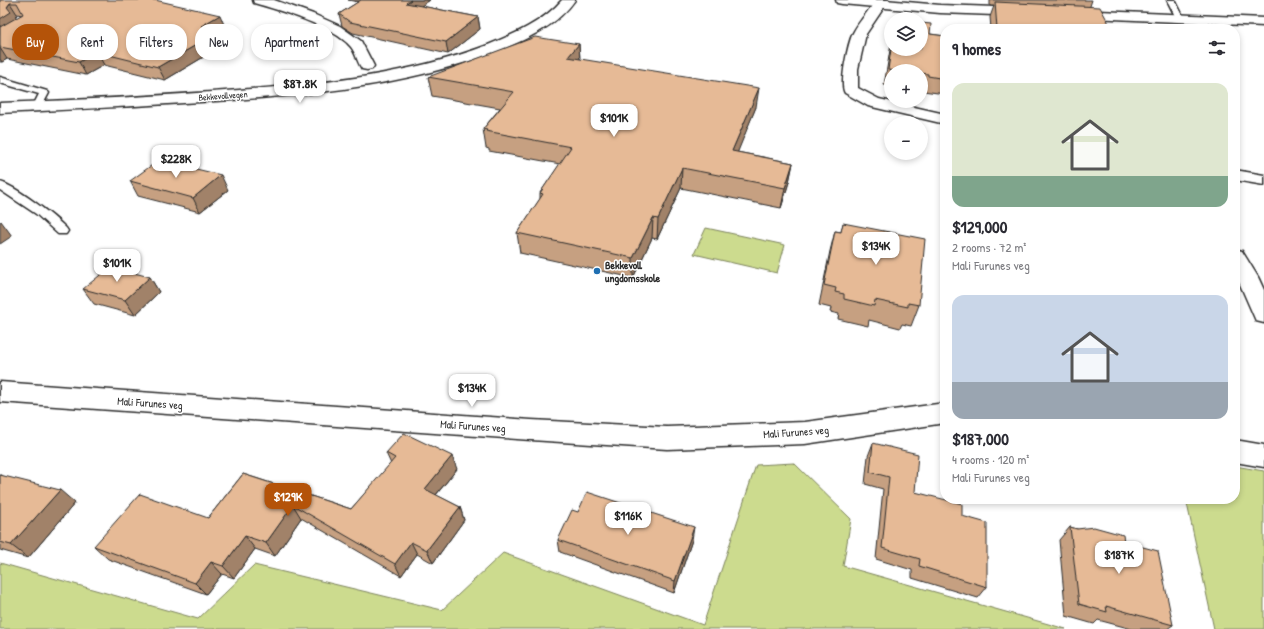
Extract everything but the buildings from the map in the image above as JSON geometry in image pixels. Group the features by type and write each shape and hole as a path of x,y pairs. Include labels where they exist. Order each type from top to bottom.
{"street":[{"path":"259,0 301,14 331,27 355,42 367,66"},
{"name":"Bekkevollvegen","path":"0,108 309,90 380,80 455,61 492,48 527,33 554,15 569,0"},
{"path":"842,0 881,2 940,9 1033,12"},
{"path":"881,2 859,34 850,69 850,90 874,103 940,119"},
{"path":"1064,14 1264,22"},
{"path":"1240,176 1264,180"},
{"path":"1240,264 1248,277 1264,315"},
{"name":"Mali Furunes veg","path":"0,392 531,430 667,438 805,433 940,414"},
{"path":"1240,452 1264,456"}],"lane":[{"path":"1171,0 1180,18"},
{"path":"0,80 44,93 38,106"},
{"path":"0,185 36,209 62,231"}],"green space":[{"path":"706,228 785,245 777,273 694,254"},
{"path":"794,463 851,519 843,566 1066,629 0,629 0,563 198,619 254,565 442,610 503,553 703,625 756,465"},
{"path":"1240,467 1264,471 1264,629 1214,629 1187,504 1240,504"}],"place":[{"name":"Bekkevoll ungdomsskole","path":"597,271"}]}
